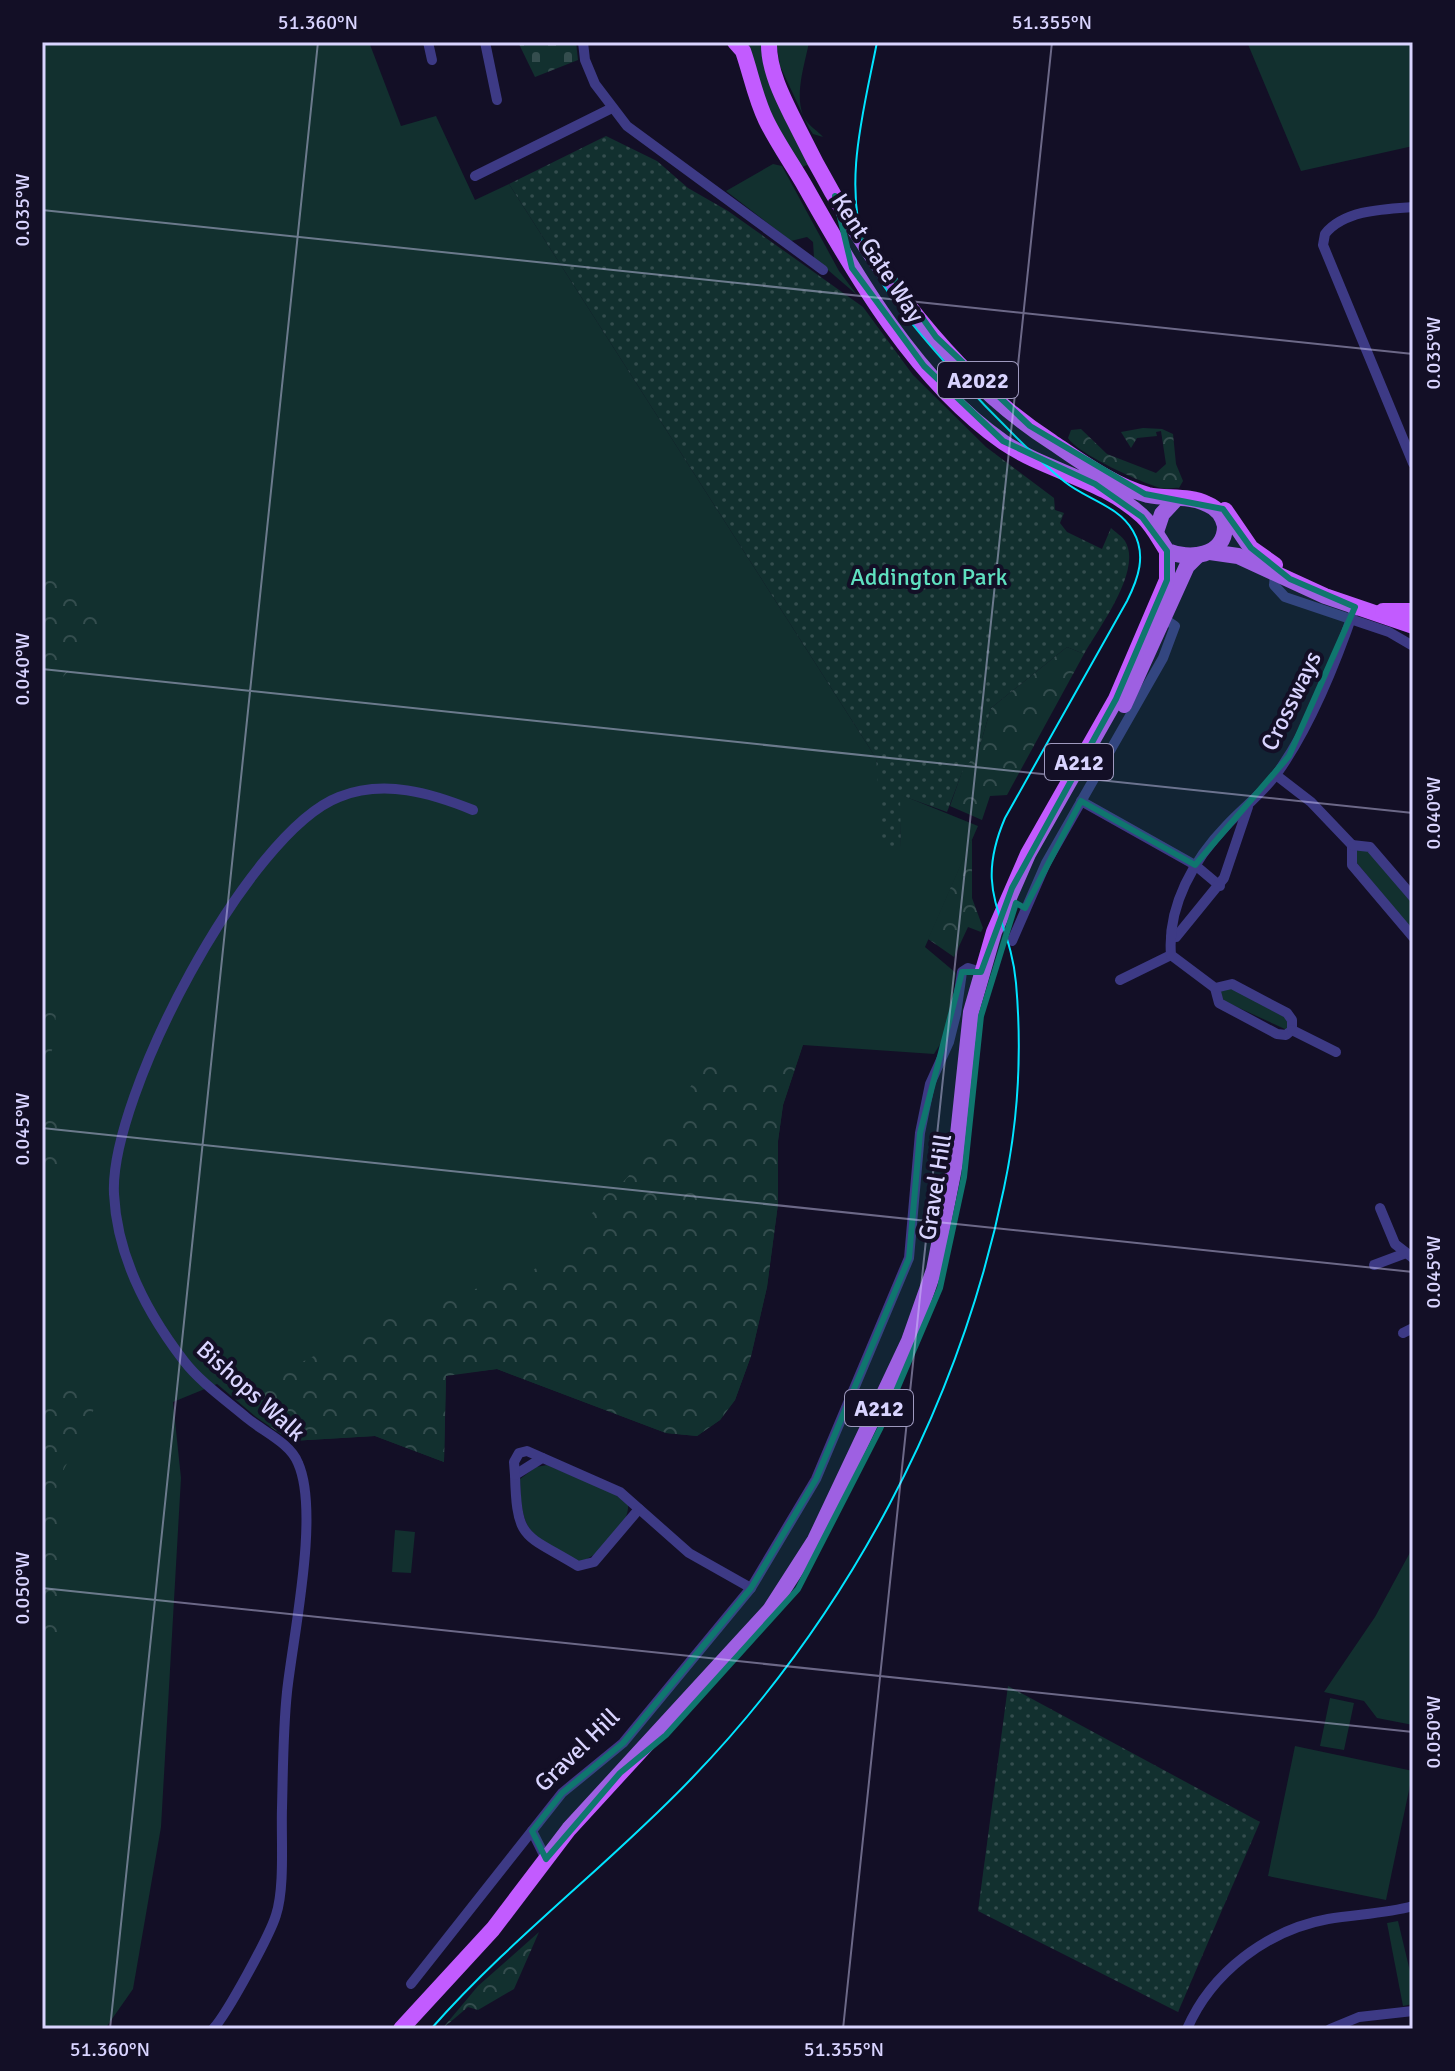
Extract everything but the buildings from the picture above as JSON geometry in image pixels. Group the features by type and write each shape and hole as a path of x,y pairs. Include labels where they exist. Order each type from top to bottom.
{"main road":[{"name":"Kent Gate Way","path":"735,42 743,51 767,122 852,268 881,314 924,366 993,434 1027,456 1111,493 1156,532"},
{"name":"Kent Gate Way","path":"769,42 773,70 784,100 835,196 902,296 993,394 1049,441 1110,478 1145,494 1176,499"},
{"path":"835,196 835,212 849,248 852,268"},
{"path":"1282,577 1251,548 1226,510 1195,499 1176,499 1162,514 1156,532 1167,551 1178,555 1204,553 1238,556 1282,577 1359,612 1413,626"},
{"path":"1204,553 1222,543 1225,526 1220,514 1208,504"},
{"name":"Gravel Hill","path":"401,2029 493,1929 546,1859 620,1773 770,1610 815,1540 898,1367 927,1295 943,1233 957,1149 974,970 1028,854 1116,699 1167,580 1167,551"},
{"name":"Gravel Hill","path":"620,1773 686,1714 798,1589 828,1537 909,1369 931,1314 951,1242 964,1177 981,1016 995,959 1020,905 1037,857 1168,620 1187,566 1204,553"},
{"path":"1359,612 1413,611"}],"street":[{"path":"428,42 432,60"},
{"path":"485,42 497,100"},
{"path":"583,42 591,74 610,109 672,162 803,249 823,270"},
{"path":"475,176 610,109"},
{"path":"1413,207 1371,211 1332,225 1325,234 1323,245 1409,434 1413,463"},
{"path":"1359,612 1413,646"},
{"name":"Crossways","path":"1171,955 1174,915 1195,865 1227,825 1276,775 1301,735 1359,612"},
{"name":"Gravel Hill","path":"1012,941 1020,905 1163,658 1175,631 1168,620"},
{"path":"1276,775 1311,802 1352,845 1370,847 1413,897"},
{"name":"Bishops Walk","path":"213,2029 229,2007 278,1912 286,1697 304,1538 305,1492 300,1465 292,1451 250,1421 186,1364 143,1298 126,1262 113,1193 119,1150 141,1075 174,1002 225,916 272,853 308,815 338,797 368,789 428,792 473,810"},
{"path":"1081,801 1195,865 1220,886"},
{"name":"Crossways","path":"1171,937 1176,937 1220,886 1249,805"},
{"path":"1352,845 1352,865 1413,937"},
{"path":"1120,980 1171,955 1215,988 1219,1003 1277,1034 1286,1035 1292,1030 1294,1024 1287,1013 1229,983 1215,988"},
{"name":"Gravel Hill","path":"411,1984 562,1793 623,1743 751,1588 816,1479 909,1258 920,1133 930,1084 949,1042 960,978 974,970"},
{"path":"1292,1030 1336,1052"},
{"path":"1380,1208 1393,1226 1395,1244 1409,1256"},
{"path":"1374,1265 1409,1256"},
{"path":"639,1509 594,1562 578,1566 526,1534 519,1526 514,1462 519,1453 527,1451 620,1492 689,1553 751,1588"},
{"path":"515,1475 542,1458"},
{"path":"532,1831 546,1859"},
{"path":"1187,2029 1205,1995 1246,1954 1301,1927 1325,1920 1413,1906"},
{"path":"1330,2029 1359,2017 1413,2011"}],"highlighted area":[{"path":"835,196 936,337 1030,426 1145,494 1223,509 1251,548 1290,579 1355,607 1289,756 1195,865 1081,801 1025,908 1016,903 981,1016 964,1177 940,1288 880,1429 798,1589 666,1735 620,1773 546,1859 532,1831 562,1793 623,1743 751,1588 816,1479 909,1258 920,1133 962,972 981,972 1012,888 1116,699 1167,580 1167,551 1142,517 1095,484 1003,441 924,366 852,268"}],"green space":[{"path":"42,42 369,42 401,126 436,116 475,200 509,184 876,758 881,795 901,848 899,794 978,826 925,947 956,973 944,1038 934,1054 803,1045 783,1105 778,1141 778,1204 767,1287 751,1356 735,1400 720,1420 697,1436 666,1433 497,1369 446,1375 444,1462 375,1436 291,1441 217,1384 173,1402 181,1478 161,1827 133,1989 105,2029 42,2029"},
{"path":"518,42 576,42 578,60 535,77"},
{"path":"742,42 763,42 815,177 807,165 800,168 770,114"},
{"path":"776,42 809,42 800,101 805,119 823,137 813,134 809,128 780,66"},
{"path":"1247,42 1413,42 1413,146 1301,171"},
{"name":"Addington Park","path":"606,136 657,161 688,188 728,211 863,307 913,375 986,447 1054,498 1055,510 1064,513 1060,523 1067,532 1102,549 1111,528 1125,541 1129,553 1124,583 1084,654 1067,647 991,708 978,752 963,770 947,812 900,795 901,849 883,849 876,758 509,184"},
{"path":"773,164 782,166 839,271 857,295 814,258 813,242 807,237 791,241 726,191"},
{"path":"1081,429 1107,454 1156,473 1166,464 1161,431 1156,432 1157,436 1137,438 1131,448 1121,432 1162,429 1173,434 1176,464 1183,481 1179,488 1161,488 1126,474 1084,452 1068,438 1071,430"},
{"path":"42,547 71,594 97,619 97,630 91,645 63,677 42,675"},
{"path":"1067,647 1084,654 1007,795 990,796 982,820 950,806 963,769 978,752 991,708"},
{"path":"972,839 972,898 983,928 981,932 968,927 954,957 928,939"},
{"path":"1354,850 1368,850 1413,904 1413,931 1357,863"},
{"path":"1225,985 1288,1019 1287,1030 1224,1001 1218,989"},
{"path":"42,993 57,996 54,1043 42,1086"},
{"path":"803,1044 783,1105 778,1141 778,1204 767,1287 751,1356 735,1400 720,1420 697,1436 666,1433 497,1369 446,1376 444,1462 375,1436 291,1441 269,1426 291,1415 261,1400 257,1387 274,1376 392,1317 561,1260 603,1197 623,1182 660,1141 710,1052 738,1072 758,1076 777,1066"},
{"path":"42,1101 58,1125 63,1147 57,1170 42,1196"},
{"path":"96,1382 94,1409 56,1489 60,1646 50,1645 42,1631 42,1387"},
{"path":"547,1465 612,1492 628,1505 624,1522 611,1540 595,1554 579,1562 532,1532 523,1513 520,1479 536,1467"},
{"path":"395,1530 415,1532 411,1573 392,1572"},
{"path":"1413,1547 1413,1725 1377,1718 1364,1701 1324,1692 1375,1617"},
{"path":"1008,1686 1260,1822 1178,2012 978,1911"},
{"path":"1330,1698 1354,1703 1344,1750 1320,1746"},
{"path":"1295,1746 1413,1771 1386,1900 1268,1876"},
{"path":"1398,1921 1413,1984 1413,2004 1403,2006 1387,1923"},
{"path":"539,1932 514,1989 478,2010 468,2007 442,2029 478,1986"}],"tram line":[{"path":"431,2029 494,1964 692,1778 748,1715 800,1649 847,1578 889,1505 926,1428 958,1350 984,1270 1004,1188 1016,1112 1019,1034 1012,960 992,886 996,844 1005,818 1127,601 1135,584 1140,549 1127,522 1065,482 986,407 925,339 878,277 866,253 856,200 861,120 877,42"}]}
